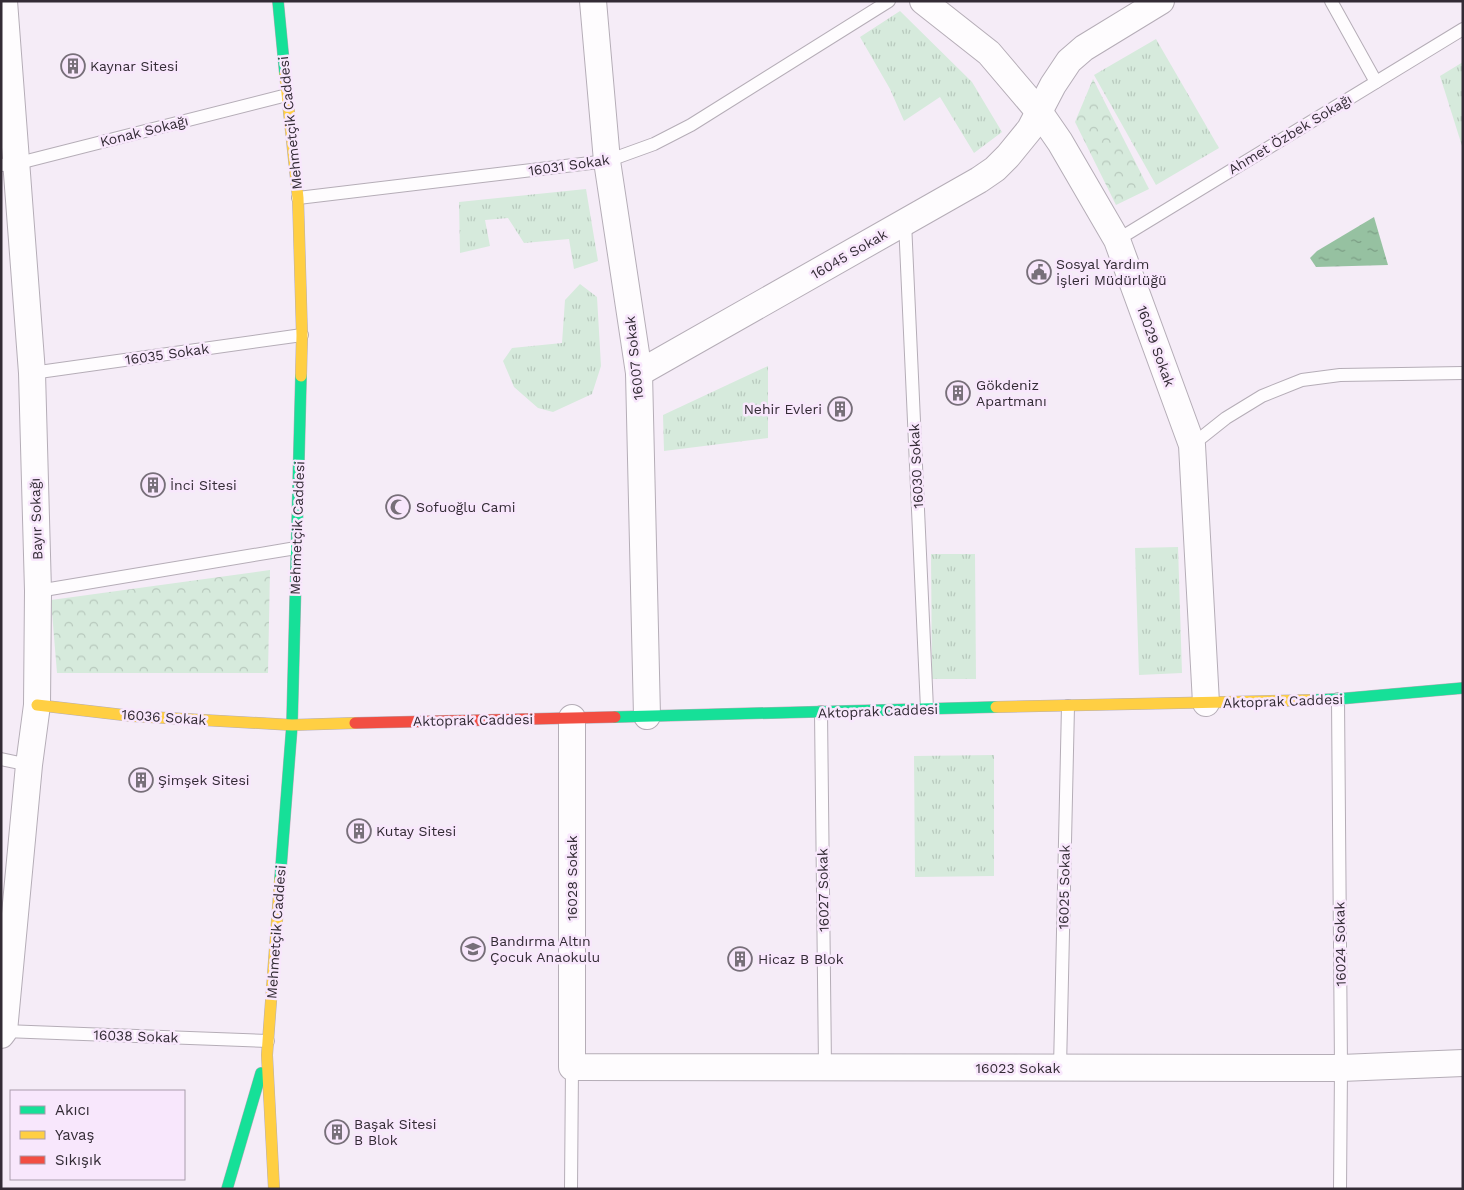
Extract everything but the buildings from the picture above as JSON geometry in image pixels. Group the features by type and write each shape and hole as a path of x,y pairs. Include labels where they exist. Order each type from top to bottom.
{"street":[{"name":"Bayır Sokağı","path":"3,1032 29,765 37,705 38,591 32,373 8,165 4,1"},
{"name":"Mehmetçik Caddesi","path":"274,1189 267,1054 292,725 302,335 298,198 286,95 278,1"},
{"name":"16007 Sokak","path":"593,1 606,161 639,373 647,716"},
{"name":"16029 Sokak","path":"923,1 989,53 1040,112 1060,142 1116,240 1192,445 1206,703"},
{"name":"16045 Sokak","path":"639,373 979,180 994,169 1020,143 1069,61 1084,48 1161,1"},
{"name":"Aktoprak Caddesi","path":"292,725 1338,699 1463,688"},
{"name":"16036 Sokak","path":"37,705 132,716 292,725"},
{"name":"16028 Sokak","path":"572,718 572,1068"},
{"name":"Mehmetçik Caddesi","path":"227,1189 267,1054"},
{"name":"16023 Sokak","path":"572,1068 1341,1068 1463,1063"}],"lane":[{"name":"16031 Sokak","path":"298,198 606,161 654,144 691,125 889,1"},
{"path":"1331,1 1376,82"},
{"name":"Ahmet Özbek Sokağı","path":"1116,240 1463,29"},
{"name":"Konak Sokağı","path":"8,165 286,95"},
{"name":"16030 Sokak","path":"905,222 927,709"},
{"name":"16035 Sokak","path":"32,373 302,335"},
{"path":"1192,445 1226,418 1262,396 1302,380 1340,376 1463,373"},
{"path":"38,591 296,548"},
{"name":"16024 Sokak","path":"1338,699 1340,1189"},
{"name":"16025 Sokak","path":"1060,1068 1068,706"},
{"name":"16027 Sokak","path":"821,712 824,1068"},
{"path":"1,759 29,765"},
{"name":"16038 Sokak","path":"3,1032 268,1041"},
{"name":"16028 Sokak","path":"570,1189 572,1068"}],"green space":[{"path":"900,11 972,82 1002,132 974,153 940,97 904,121 890,89 860,37"},
{"path":"1156,39 1219,148 1156,185 1094,75"},
{"path":"1463,62 1463,149 1440,76"},
{"path":"1093,79 1149,189 1116,205 1075,122"},
{"path":"586,189 598,261 574,269 569,239 524,243 508,218 485,220 490,246 460,253 459,202"},
{"path":"580,284 597,297 601,366 592,394 553,412 538,408 514,387 503,361 512,348 562,343 565,300"},
{"path":"768,366 768,438 664,451 663,415"},
{"path":"1178,547 1182,673 1139,675 1135,548"},
{"path":"931,554 975,554 976,679 932,679"},
{"path":"270,570 268,673 57,673 51,600"},
{"path":"994,755 994,876 915,877 914,756"}],"water":[{"path":"1374,217 1388,265 1316,267 1310,258 1317,251"}],"traffic: fast":[{"path":"278,1 285,74"},
{"path":"280,880 292,725 301,376"},
{"path":"1312,700 1463,688"},
{"path":"615,717 996,707"},
{"path":"227,1189 261,1073"}],"traffic: slow":[{"path":"285,74 298,198 302,335 301,376"},
{"path":"996,707 1312,700"},
{"path":"37,705 132,716 292,725 355,723"},
{"path":"274,1189 267,1055 280,880"}],"traffic: jam":[{"path":"355,723 615,717"}],"place":[{"name":"Kaynar Sitesi","path":"73,66"},
{"name":"Sosyal Yardım İşleri Müdürlüğü","path":"1039,272"},
{"name":"Gökdeniz Apartmanı","path":"958,393"},
{"name":"Nehir Evleri","path":"840,409"},
{"name":"İnci Sitesi","path":"153,485"},
{"name":"Sofuoğlu Cami","path":"398,507"},
{"name":"Şimşek Sitesi","path":"141,780"},
{"name":"Kutay Sitesi","path":"359,831"},
{"name":"Bandırma Altın Çocuk Anaokulu","path":"473,949"},
{"name":"Hicaz B Blok","path":"740,959"},
{"name":"Başak Sitesi B Blok","path":"337,1132"}]}
